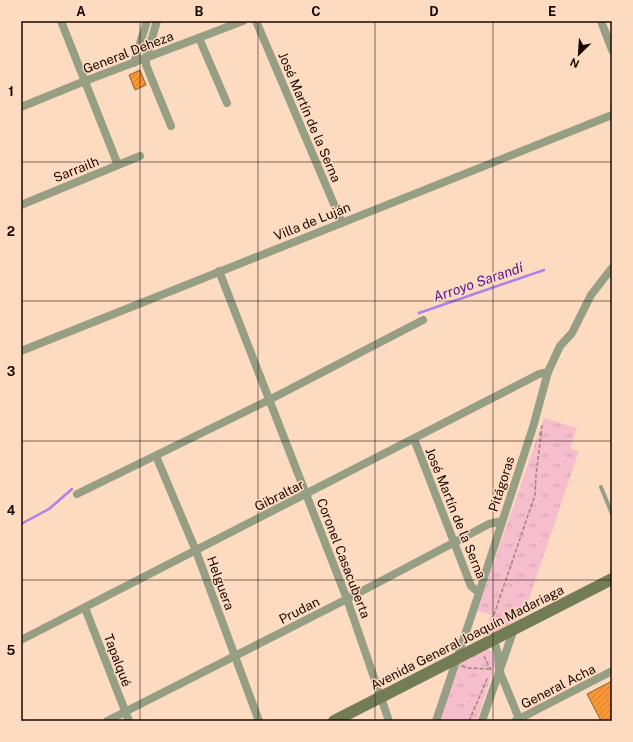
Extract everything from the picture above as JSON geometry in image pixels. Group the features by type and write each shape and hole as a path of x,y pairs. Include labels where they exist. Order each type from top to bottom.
{"main road":[{"name":"Avenida General Joaquín Madariaga","path":"334,721 381,697 459,662 490,636 514,629 612,579"}],"street":[{"path":"61,21 118,165"},
{"path":"134,62 147,21"},
{"path":"157,21 146,58 146,64 171,126"},
{"name":"General Deheza","path":"21,107 243,21"},
{"name":"José Martín de la Serna","path":"256,21 342,223"},
{"path":"601,21 612,50"},
{"path":"200,38 227,103"},
{"name":"Villa de Luján","path":"21,351 612,114"},
{"name":"Sarrailh","path":"21,205 140,156"},
{"name":"Pitágoras","path":"436,721 459,662 479,594 533,427 548,372 557,351 574,329 591,295 612,268"},
{"name":"Coronel Casacuberta","path":"219,271 347,599 389,721"},
{"path":"77,494 269,400 423,320"},
{"name":"Gibraltar","path":"21,640 539,374 548,372"},
{"name":"José Martín de la Serna","path":"414,439 471,586 479,594"},
{"name":"Helguera","path":"156,456 196,551 259,721"},
{"name":"Prudan","path":"107,721 347,599 489,524 502,521"},
{"name":"Tapalqué","path":"85,608 129,721"},
{"path":"494,670 514,629"},
{"path":"482,721 498,654 490,636"},
{"path":"494,670 518,720"},
{"name":"General Acha","path":"518,720 612,671"}],"lane":[{"path":"601,487 612,514"}],"path":[{"path":"490,636 535,495 541,435 533,427"},
{"path":"484,656 494,670"},
{"path":"459,662 467,668 494,670"},
{"path":"469,721 488,677"}],"green space":[{"path":"544,418 577,428 570,449 579,451 524,614 520,618 483,638 491,615 477,611"},
{"path":"483,650 490,650 493,653 495,656 495,665 477,721 440,721 460,663"},
{"path":"445,709 462,715 460,721 442,721"}],"building":[{"path":"140,70 146,85 135,90 129,75"},
{"path":"612,681 612,721 601,721 587,694"}],"waterway":[{"name":"Arroyo Sarandí","path":"419,313 544,270"},
{"name":"Arroyo Sarandí","path":"21,524 49,509 72,489"}]}
